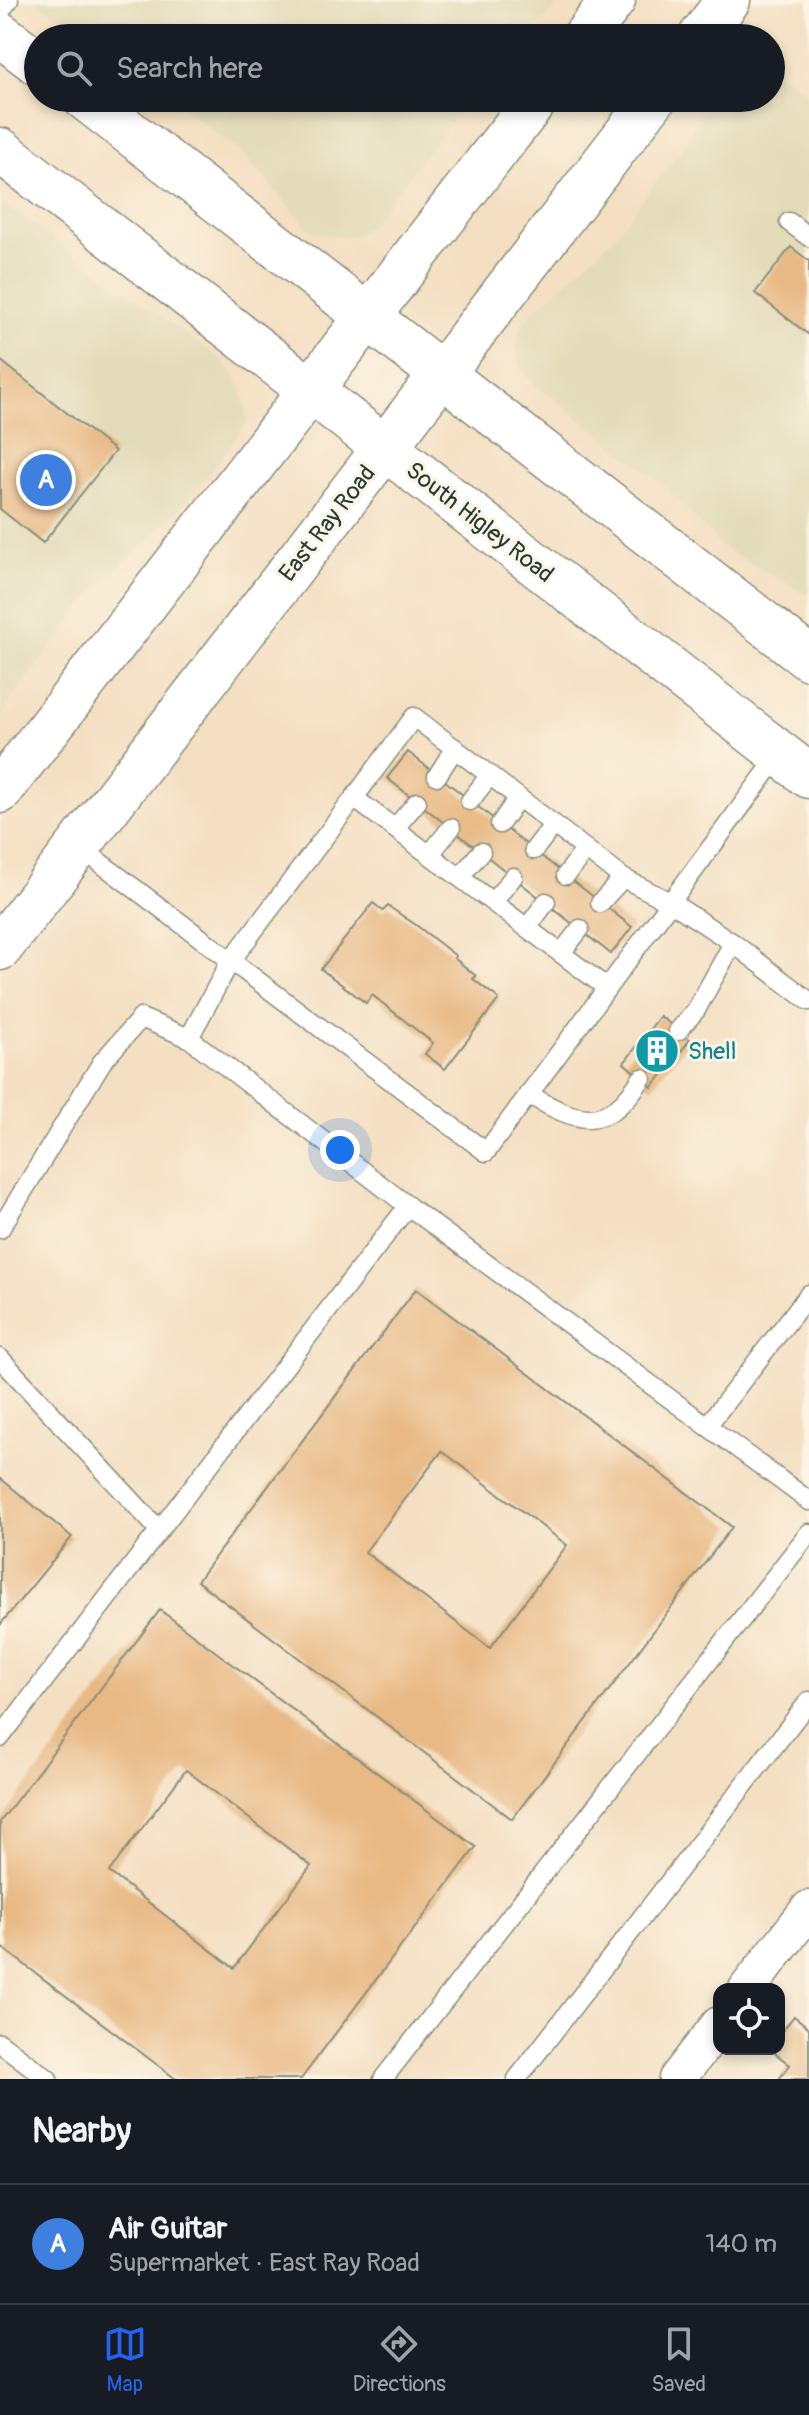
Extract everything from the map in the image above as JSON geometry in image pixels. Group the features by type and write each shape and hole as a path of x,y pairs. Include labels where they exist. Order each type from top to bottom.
{"main road":[{"path":"595,24 613,0"},
{"path":"710,24 728,0"},
{"path":"0,34 24,52"},
{"path":"103,112 809,658"},
{"path":"3,779 311,391 526,112"},
{"name":"East Ray Road","path":"0,948 445,374 643,112"},
{"name":"South Higley Road","path":"0,150 794,765"}],"street":[{"path":"752,1983 809,1909"},
{"path":"677,2079 713,2033"}],"lane":[{"path":"0,11 9,0"},
{"path":"789,222 809,237"},
{"path":"189,1038 230,962 414,717 623,878 672,903 733,943 809,1001"},
{"path":"437,776 455,748"},
{"path":"78,846 486,1152 672,903 794,765"},
{"path":"470,801 490,775"},
{"path":"354,798 607,988"},
{"path":"500,824 518,798"},
{"path":"395,828 417,802"},
{"path":"534,850 554,824"},
{"path":"430,854 451,828"},
{"path":"566,875 586,849"},
{"path":"460,877 481,852"},
{"path":"493,902 513,877"},
{"path":"600,903 623,878"},
{"path":"527,928 546,902"},
{"path":"561,953 580,929"},
{"path":"678,1031 696,1010 733,943"},
{"path":"0,1229 102,1062 141,1018 189,1038 408,1206 809,1501"},
{"path":"528,1094 565,1116 589,1120 614,1112 642,1078"},
{"path":"0,1738 408,1206"},
{"path":"707,1426 809,1294"},
{"path":"0,1358 159,1530"},
{"path":"383,2079 809,1533"},
{"path":"517,2079 809,1701"},
{"path":"0,2043 48,2079"}],"shaded area":[{"path":"33,0 564,0 540,24 71,24"},
{"path":"785,77 809,95 809,596 722,547 665,486 534,383 523,372 517,351 518,331 528,317 611,240 688,141 701,112 785,112"},
{"path":"188,112 458,112 369,227 353,236 336,237 309,229 243,154"},
{"path":"0,201 223,361 242,388 247,423 196,492 94,591 11,699 0,720"}],"building":[{"path":"791,247 809,261 809,335 755,293"},
{"path":"0,360 115,451 43,543 0,509"},
{"path":"408,752 632,927 611,954 387,778"},
{"path":"373,903 383,911 388,906 416,925 456,956 454,958 476,976 473,979 499,999 445,1069 425,1054 433,1043 372,995 366,1003 321,969"},
{"name":"Shell","path":"660,1016 690,1040 652,1087 624,1063"},
{"path":"416,1289 732,1527 512,1819 197,1581","holes":["442,1451 567,1545 490,1648 365,1552"]},
{"path":"0,1478 72,1537 0,1625"},
{"path":"160,1610 476,1847 301,2079 176,2079 0,1946 0,1822","holes":["186,1770 311,1866 234,1968 109,1872"]},
{"path":"794,2016 809,2028 809,2079 779,2079 790,2065 778,2055 785,2055 785,2027"}],"place":[{"name":"Air Guitar","path":"46,480"},
{"name":"Shell","path":"657,1051"}]}
